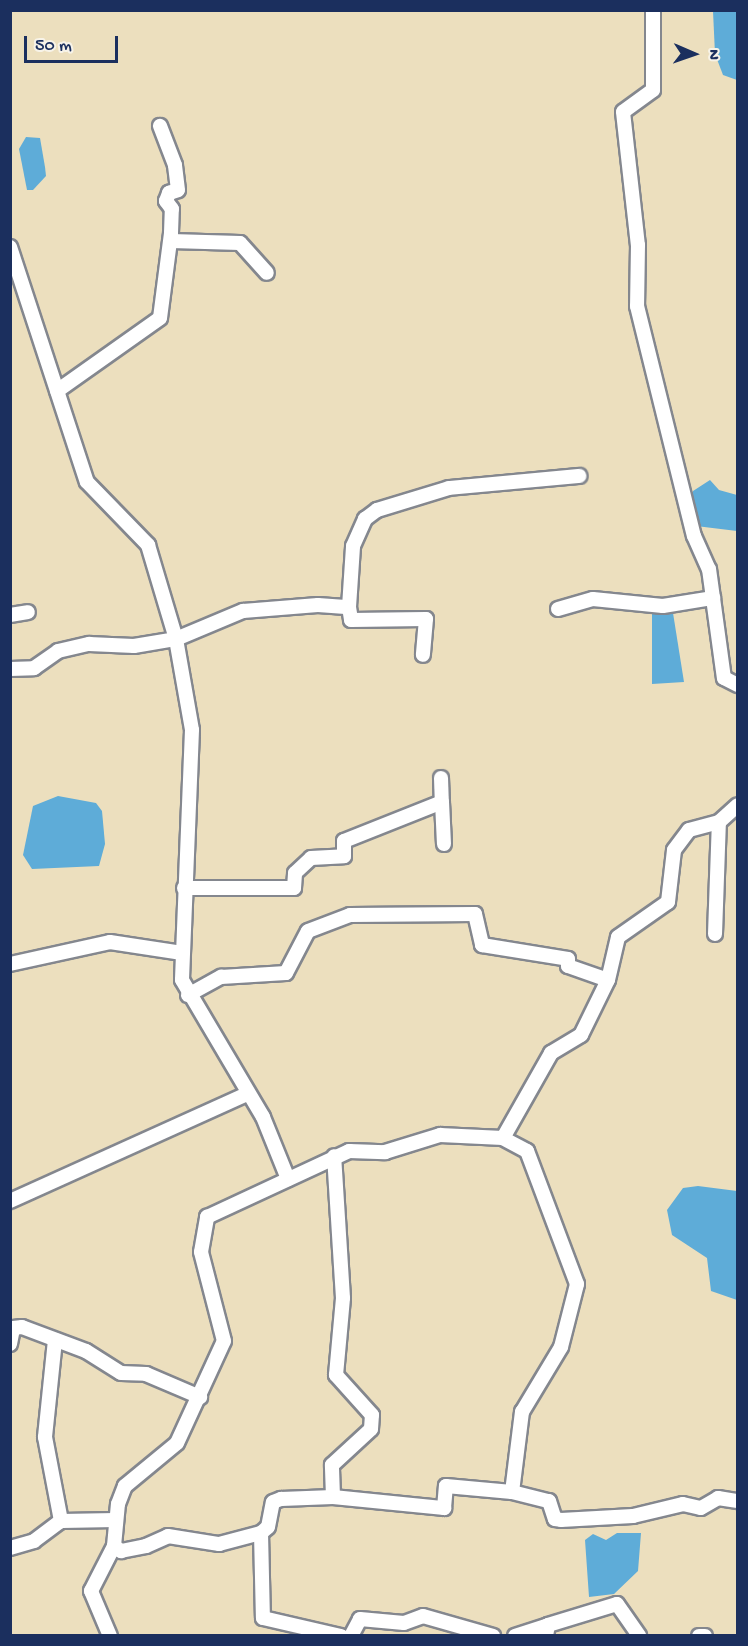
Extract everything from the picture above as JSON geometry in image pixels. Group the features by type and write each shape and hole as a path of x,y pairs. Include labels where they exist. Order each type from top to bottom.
{"street":[{"path":"653,10 653,90 623,112 638,245 637,306 656,370 658,405 713,598 724,678 738,685"},
{"path":"57,391 160,318 171,241 172,209 166,201 169,193 178,190 176,165 160,126"},
{"path":"171,241 240,243 267,273"},
{"path":"10,247 87,482 148,545 176,639 192,730 182,980 188,995 247,1094 288,1179"},
{"path":"423,655 426,619 351,620 349,607 352,546 365,519 377,510 449,488 579,476"},
{"path":"558,609 593,599 663,606 713,598"},
{"path":"10,669 34,668 58,651 89,644 134,646 176,639 243,611 349,607"},
{"path":"10,615 28,612"},
{"path":"441,778 444,844"},
{"path":"184,888 294,888 295,873 311,858 344,856 344,841 442,802"},
{"path":"503,1138 551,1053 581,1035 608,980 618,938 668,902 674,850 689,830 719,822 738,805"},
{"path":"716,934 719,822"},
{"path":"188,995 221,977 286,973 308,931 350,915 475,914 482,945 568,959 568,966 608,980"},
{"path":"10,964 110,942 182,953"},
{"path":"10,1201 247,1094"},
{"path":"110,1635 91,1591 114,1546 116,1520 125,1486 177,1443 224,1341 201,1232 218,1211 334,1156 401,1149 440,1135 503,1138 527,1151 577,1284 561,1347 522,1412 512,1492"},
{"path":"333,1497 332,1465 371,1429 372,1415 336,1375 343,1298 334,1156"},
{"path":"10,1344 12,1327 55,1340 121,1373 146,1374 200,1397"},
{"path":"55,1340 45,1437 61,1521"},
{"path":"114,1546 121,1551 146,1546 168,1536 219,1544 261,1533 268,1527 273,1502 333,1497 444,1508 446,1486 512,1492 549,1501 555,1519 561,1520 633,1516 683,1504 701,1508 718,1498 738,1501"},
{"path":"10,1548 34,1541 61,1521 116,1520"},
{"path":"261,1533 263,1618 341,1635"},
{"path":"515,1635 547,1630 617,1604 639,1635"},
{"path":"351,1635 360,1619 404,1623 423,1616 493,1635"},
{"path":"699,1635 705,1635"}],"water":[{"path":"713,11 737,11 737,80 723,75 715,54"},
{"path":"26,137 40,138 45,167 46,176 33,190 27,190 19,149"},
{"path":"710,480 719,490 737,495 737,531 696,526 690,500 693,491"},
{"path":"673,613 684,682 652,684 652,614"},
{"path":"58,796 96,803 102,811 105,844 99,866 32,869 23,855 33,806"},
{"path":"698,1186 737,1191 737,1300 711,1291 707,1258 672,1235 667,1210 683,1188"},
{"path":"617,1533 641,1533 638,1571 614,1594 589,1597 585,1540 593,1534 606,1540"}]}
